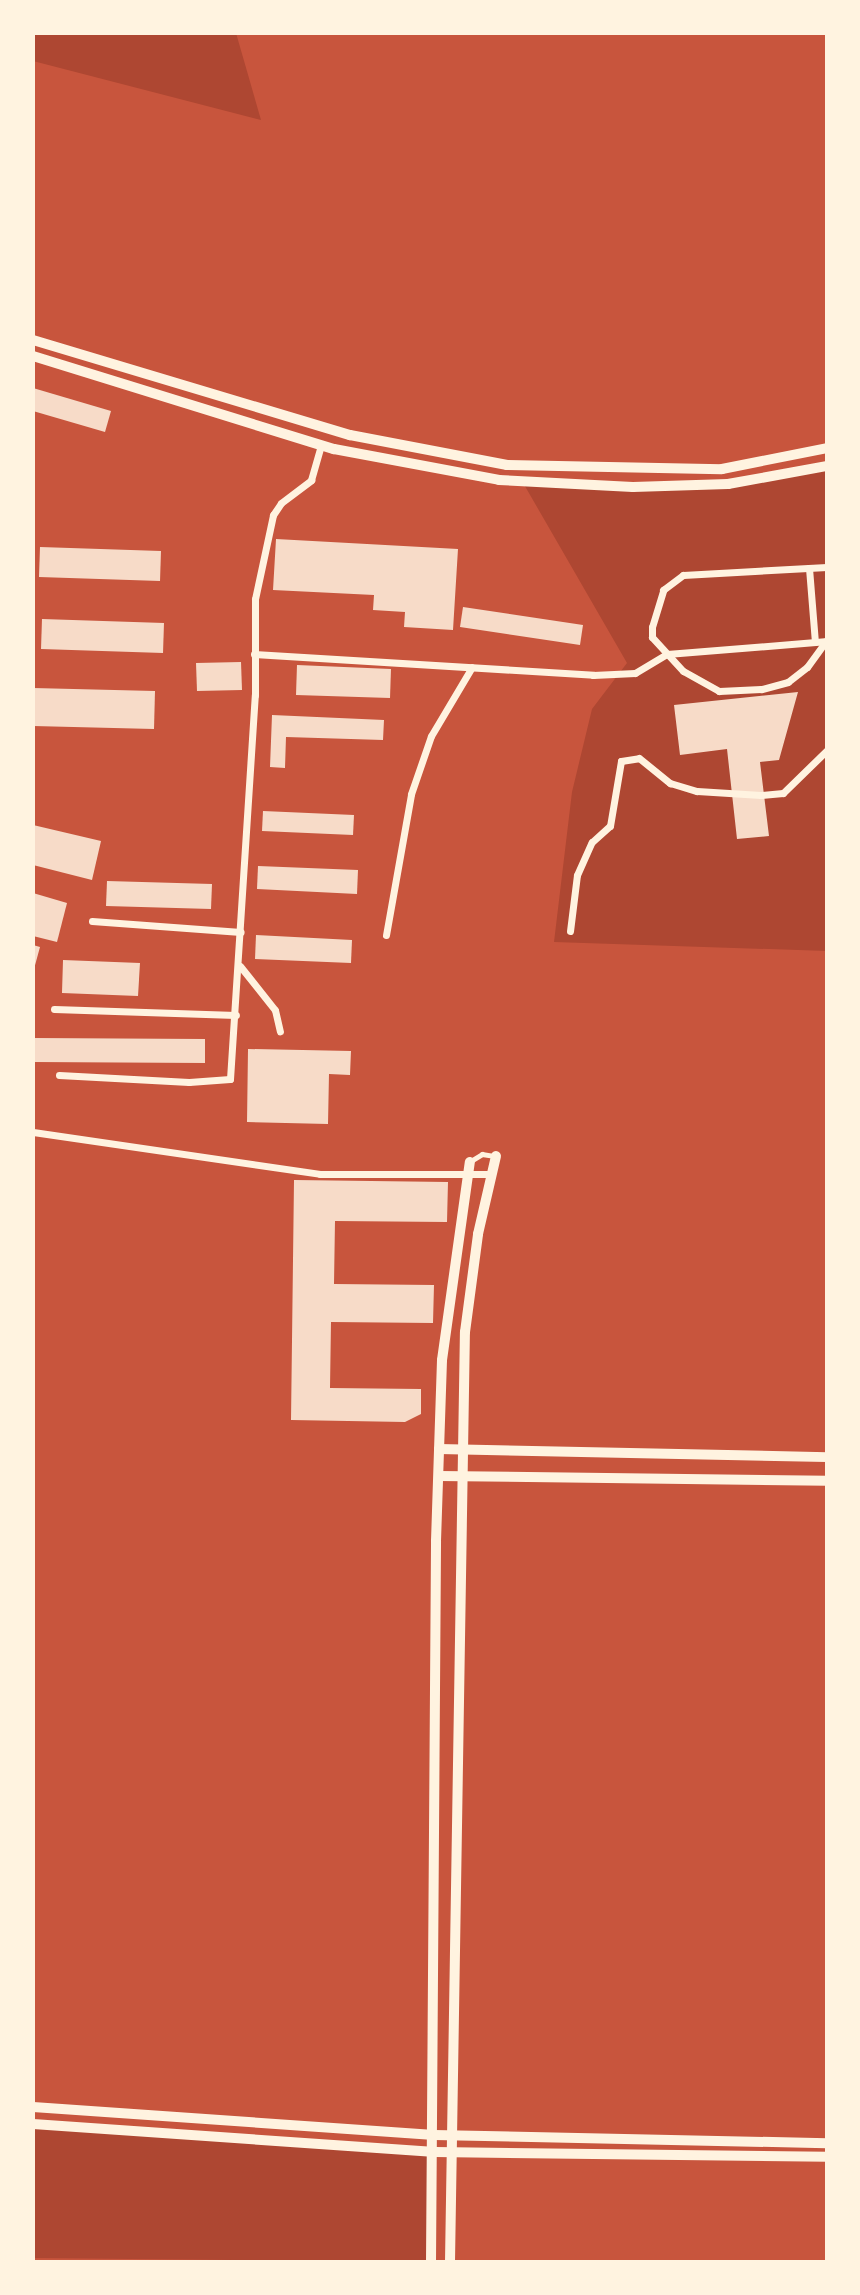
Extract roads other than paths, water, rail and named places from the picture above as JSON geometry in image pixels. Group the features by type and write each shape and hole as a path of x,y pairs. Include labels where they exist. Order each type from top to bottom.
{"main road":[{"path":"33,340 350,435 507,466 722,469 827,448"},
{"path":"33,356 321,445 499,480 633,486 729,484 827,466"}],"street":[{"path":"59,1075 189,1082 230,1079 241,932 256,599 273,515 281,503 311,480 321,445"},
{"path":"826,641 807,667 788,682 741,692 719,691 699,684 652,637 652,627 663,590 674,580 827,567"},
{"path":"809,568 815,642"},
{"path":"254,654 472,667 635,673 667,653 826,641"},
{"path":"386,934 411,794 431,736 472,667"},
{"path":"570,931 577,875 592,842 610,826 621,761 639,758 670,783 697,791 761,795 783,793 827,750"},
{"path":"92,920 241,932"},
{"path":"239,966 275,1010 280,1031"},
{"path":"54,1009 236,1016"},
{"path":"33,1132 320,1174 492,1174"},
{"path":"450,2262 465,1332 496,1156"},
{"path":"431,2262 435,2152 439,1449 446,1320 470,1161"},
{"path":"439,1449 827,1457"},
{"path":"439,1476 827,1481"},
{"path":"33,2107 434,2135 827,2143"},
{"path":"33,2124 435,2152 827,2157"}],"lane":[{"path":"470,1161 482,1154 496,1156"}]}
